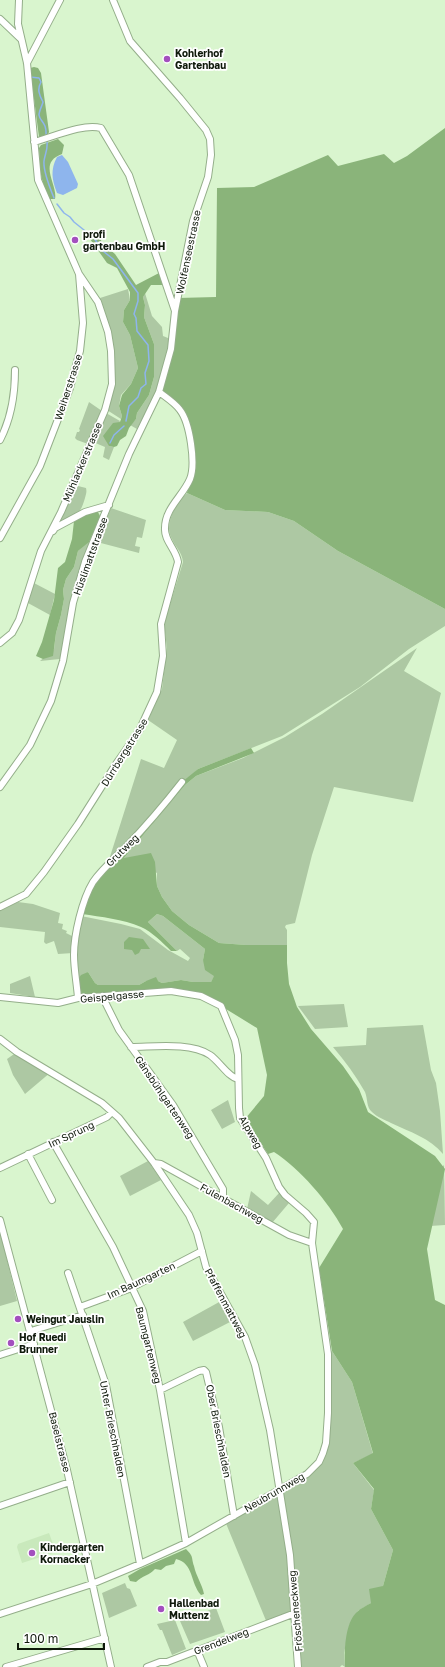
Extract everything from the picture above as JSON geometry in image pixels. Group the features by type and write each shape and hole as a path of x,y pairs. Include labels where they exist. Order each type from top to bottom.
{"street":[{"name":"Weiherstrasse","path":"0,538 40,466 70,388 80,350 83,323 79,274 38,180 26,63 18,24 19,0"},
{"path":"26,63 60,0"},
{"name":"Wolfenseestrasse","path":"113,0 130,41 206,129 210,139 211,155 208,177 193,221 175,311 171,349 160,392"},
{"path":"0,19 22,40"},
{"path":"34,142 85,127 95,126 101,128 129,175 175,311"},
{"name":"Mühlackerstrasse","path":"0,643 12,633 19,620 37,562 50,536 105,410 112,384 111,350 108,332 98,302 79,274"},
{"path":"0,440 13,404 16,386 15,370"},
{"name":"Hüslimattstrasse","path":"0,787 30,746 51,701 63,661 68,623 85,562 129,454 160,392"},
{"name":"Dürrbergstrasse","path":"0,907 26,894 44,872 78,824 139,731 157,692 163,656 161,624 178,562 175,552 166,537 165,523 177,498 190,479 193,456 186,420 174,403 160,392"},
{"path":"50,536 55,528 85,512 108,505"},
{"path":"0,643 0,649"},
{"name":"Grutweg","path":"78,998 74,956 76,936 86,900 93,884 108,863 125,848 157,813 182,782"},
{"name":"Geispelgasse","path":"0,997 58,1003 78,998 171,991 200,996 221,1006"},
{"name":"Gänsbühlgartenweg","path":"102,996 119,1030 173,1105 223,1189 223,1198"},
{"name":"Alpweg","path":"221,1006 237,1047 238,1108 240,1118 266,1158 279,1187 286,1196 314,1222 312,1243"},
{"name":"Pfaffenmattweg","path":"0,1039 17,1052 102,1103 112,1112 138,1141 189,1215 197,1233 206,1267 246,1337 255,1365 270,1430 290,1555"},
{"path":"131,1047 180,1047 201,1050 218,1061 231,1076 238,1079"},
{"name":"Im Sprung","path":"0,1168 107,1117 112,1112"},
{"name":"Baumgartenweg","path":"53,1142 114,1247 143,1311 160,1390 186,1543"},
{"path":"28,1154 52,1200"},
{"name":"Fulenbachweg","path":"154,1163 161,1164 289,1235 312,1243"},
{"name":"Baselstrasse","path":"0,1220 31,1331 70,1482 111,1667"},
{"name":"Neubrunnweg","path":"0,1614 92,1584 186,1543 307,1474 315,1467 319,1462 326,1443 328,1413 328,1354 312,1243"},
{"name":"Im Baumgarten","path":"80,1307 129,1289 132,1286 202,1251"},
{"name":"Unter Brieschhalden","path":"68,1273 83,1315 108,1397 140,1564"},
{"path":"31,1331 83,1315"},
{"path":"0,1355 34,1344"},
{"name":"Ober Brieschhalden","path":"160,1390 199,1371 204,1370 206,1372 219,1427 234,1516"},
{"path":"0,1506 70,1482"},
{"name":"Fröscheneckweg","path":"290,1555 298,1667"},
{"name":"Grendelweg","path":"147,1667 160,1662 167,1662 295,1614"},
{"path":"6,1667 105,1638"},
{"path":"197,1650 204,1667"}],"shaded area":[{"path":"30,68 38,68 41,73 49,132 47,136 39,137"},
{"path":"445,128 445,609 338,551 294,521 268,512 225,510 187,493 193,456 181,412 159,392 178,298 216,297 217,188 254,187 328,155 338,166 384,154 394,163 407,156"},
{"path":"58,139 64,145 62,154 55,158 51,163 50,174 54,187 55,199 50,199 41,175 39,148 41,145"},
{"path":"93,232 98,235 103,244 115,254 136,285 159,273 163,285 151,285 143,297 145,305 144,317 154,344 154,377 149,395 137,413 136,419 129,428 126,436 120,440 117,446 114,447 109,446 103,436 113,423 120,422 122,416 119,406 122,395 131,384 138,368 130,335 123,322 124,310 130,300 130,292 117,268 107,263 90,239"},
{"path":"128,289 130,300 124,310 123,322 130,335 138,368 131,384 121,395 119,406 122,416 121,419 107,410 113,387 114,363 112,346 100,298"},
{"path":"145,293 152,316 162,327 163,336 168,338 170,347 159,387 137,429 130,425 136,419 137,413 149,395 154,377 154,344 144,317 145,305 143,297"},
{"path":"89,402 102,411 88,444 75,438 77,432 80,430 79,429"},
{"path":"106,413 120,421 109,446 114,447 109,460 103,457 105,447 93,442"},
{"path":"74,485 86,488 82,508 75,515 60,521 59,519"},
{"path":"187,493 225,510 268,512 294,521 338,551 445,609 445,626 409,649 360,687 282,736 198,769 108,863 141,759 164,768 177,740 148,720 162,689 167,648 164,624 183,562 170,533 170,521 175,508"},
{"path":"111,508 146,520 142,538 137,537 135,546 140,547 139,553 97,542"},
{"path":"94,511 98,512 100,517 89,542 78,551 74,567 66,579 63,590 64,599 56,633 53,656 43,659 36,656 42,642 54,600 58,568 65,562 72,539 74,521 77,518"},
{"path":"98,512 101,517 72,593 60,659 40,661 54,649 64,599 63,590 66,579 74,567 78,551 89,541 99,517"},
{"path":"34,583 55,594 50,615 28,603"},
{"path":"417,648 404,671 441,693 413,802 334,787 312,855 295,923 286,925 285,927 287,930 287,945 246,945 219,943 189,925 172,911 162,897 157,886 157,873 124,858 185,785 196,776 243,758 285,737 322,714"},
{"path":"251,748 254,753 196,776 185,785 124,858 151,853 155,862 157,886 162,897 172,911 189,925 219,943 246,945 287,945 289,984 297,1007 311,1029 343,1066 359,1089 368,1112 435,1156 445,1169 427,1249 435,1300 445,1305 445,1667 345,1667 345,1646 350,1623 357,1612 371,1603 369,1589 383,1586 393,1550 371,1509 374,1489 353,1463 373,1453 352,1382 332,1351 319,1268 343,1229 337,1218 313,1186 284,1159 274,1152 268,1154 245,1119 264,1096 267,1075 257,1028 221,1006 181,992 78,998 77,981 81,975 88,972 98,985 139,985 156,977 158,981 162,983 181,980 211,982 214,976 205,970 203,960 205,949 163,916 157,914 148,922 177,951 171,951 149,932 134,924 82,914 93,883 182,782 198,769"},
{"path":"18,902 33,904 60,913 58,923 63,924 62,929 74,937 73,953 58,954 54,941 46,944 44,942 45,932 0,927 0,910"},
{"path":"157,914 163,916 205,949 203,960 215,975 211,982 181,980 162,983 158,981 146,981 139,985 98,985 88,972 77,981 74,956 81,916 140,929 168,950 188,961 190,958 180,949 177,951 148,922"},
{"path":"129,937 143,939 150,949 141,949 139,953 135,955 132,950 124,949 124,942"},
{"path":"30,976 35,997 10,993 10,984"},
{"path":"344,1004 348,1027 315,1029 298,1006"},
{"path":"423,1025 431,1070 436,1083 440,1111 443,1154 438,1148 426,1140 372,1112 369,1108 362,1086 333,1047 366,1045 367,1028"},
{"path":"17,1052 51,1072 25,1094 13,1075 7,1059"},
{"path":"228,1100 235,1122 222,1129 211,1110"},
{"path":"148,1161 161,1180 130,1196 120,1176"},
{"path":"444,1165 445,1225 430,1226 437,1173"},
{"path":"251,1191 268,1205 280,1192 289,1203 272,1223 247,1209"},
{"path":"0,1231 17,1301 0,1306"},
{"path":"221,1301 232,1321 193,1341 183,1322"},
{"path":"332,1351 352,1382 373,1454 353,1463 374,1490 371,1509 393,1550 383,1586 371,1603 358,1611 350,1624 344,1653 345,1667 342,1665 340,1667 298,1667 295,1614 267,1623 225,1521 307,1474 323,1453 328,1354"},
{"path":"49,1533 56,1552 22,1563 17,1547 18,1544"},
{"path":"186,1549 191,1556 204,1594 201,1595 186,1565 182,1561 176,1559 174,1564 166,1566 161,1570 155,1569 136,1582 130,1581 128,1576 140,1569"},
{"path":"125,1583 127,1588 130,1589 137,1606 109,1618 102,1593"},
{"path":"216,1608 225,1632 190,1644 180,1621 203,1612 208,1623 204,1612"},
{"path":"175,1620 186,1649 172,1655 162,1630 160,1630 157,1624"}],"water":[{"path":"62,155 68,162 78,184 77,188 63,195 57,193 52,175 53,166 57,157"}],"waterway":[{"path":"30,77 39,78 41,82 39,92 43,102 39,115 44,125 46,136"},
{"path":"47,142 44,165 47,180 54,198"},
{"path":"57,204 64,213 94,238 103,251 113,259 138,293 138,301 134,314 136,318 137,331 148,345 149,361 145,373 146,384 141,388 138,397 129,406 126,421"},
{"path":"110,443 114,435 124,426"}],"place":[{"name":"Kohlerhof Gartenbau","path":"167,59"},
{"name":"profi gartenbau GmbH","path":"75,240"},
{"name":"Weingut Jauslin","path":"18,1319"},
{"name":"Hof Ruedi Brunner","path":"11,1343"},
{"name":"Kindergarten Kornacker","path":"32,1553"},
{"name":"Hallenbad Muttenz","path":"161,1609"}]}
